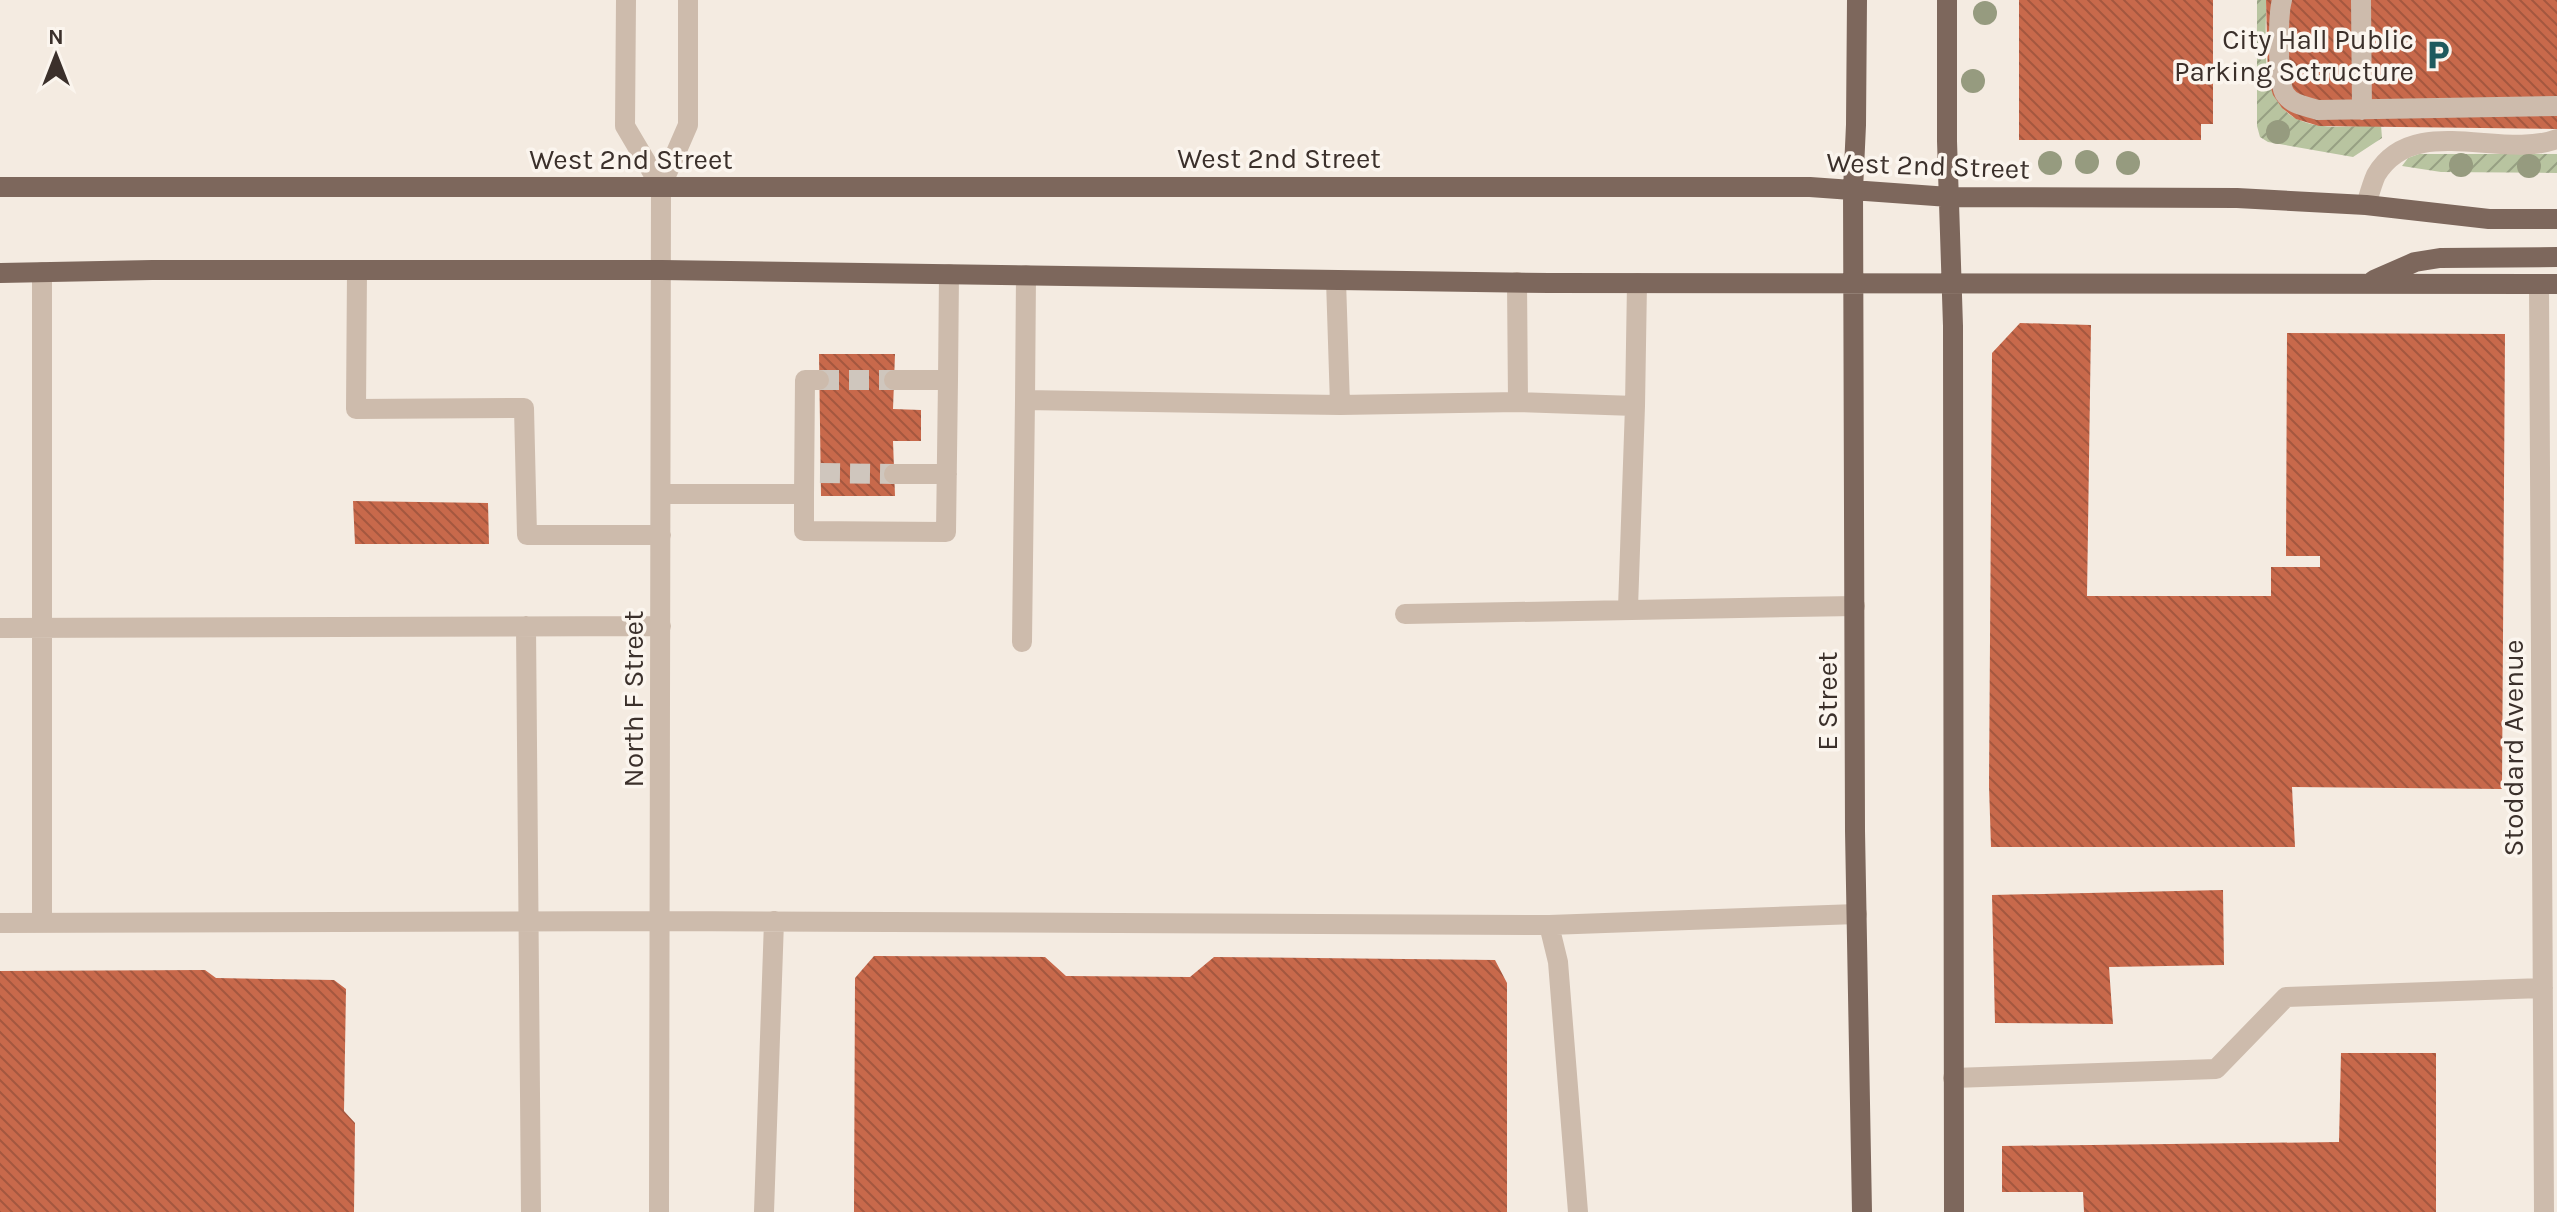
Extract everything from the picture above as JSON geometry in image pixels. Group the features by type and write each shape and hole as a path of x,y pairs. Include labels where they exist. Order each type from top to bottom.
{"main road":[{"name":"E Street","path":"1857,0 1853,190 1862,1212"},
{"path":"1947,0 1952,283 1954,1212"},
{"name":"West 2nd Street","path":"0,187 1746,187 1949,197 2237,198 2366,205 2489,219 2557,219"},
{"path":"2366,283 2415,262 2440,258 2557,257"},
{"path":"0,273 662,270 1637,283 2548,284"}],"street":[{"path":"626,0 625,126 661,187"},
{"path":"661,187 688,125 688,0"},
{"path":"2282,0 2280,75 2282,91 2292,102 2318,110 2557,106"},
{"path":"2361,0 2362,110"},
{"path":"2366,205 2376,176 2393,155 2410,144 2531,144 2557,139"},
{"name":"North F Street","path":"659,1212 661,187"},
{"path":"357,270 356,409 524,408 527,535 661,535"},
{"path":"42,272 42,923"},
{"path":"819,380 805,380 812,473 804,494 804,531 946,532 949,274"},
{"path":"1022,642 1026,275"},
{"path":"1336,280 1340,405"},
{"path":"1517,282 1518,402"},
{"path":"1628,608 1637,283"},
{"name":"Stoddard Avenue","path":"2544,1212 2548,284"},
{"path":"894,380 948,380"},
{"path":"1025,400 1340,405 1518,402 1635,406"},
{"path":"894,474 947,474"},
{"path":"661,494 804,494"},
{"path":"1405,614 1855,606"},
{"path":"526,626 531,1212"},
{"path":"0,628 661,626"},
{"path":"0,923 774,921 1549,925 1857,914"},
{"path":"764,1212 774,921"},
{"path":"1549,925 1558,962 1578,1212"},
{"path":"1953,1078 2216,1069 2286,997 2543,988"}],"green space":[{"path":"2257,0 2266,0 2268,77 2273,94 2283,108 2297,119 2317,125 2381,125 2382,138 2353,157 2268,142 2260,137 2257,126"},
{"path":"2419,154 2557,154 2557,173 2441,172 2402,166 2408,158"}],"building":[{"path":"2019,0 2213,0 2213,124 2201,124 2201,140 2019,140"},
{"name":"City Hall Public Parking Sctructure","path":"2266,0 2557,0 2557,129 2319,126 2296,119 2282,108 2273,95 2268,79"},
{"path":"2020,323 2091,325 2087,596 2271,596 2271,567 2320,567 2320,556 2286,556 2287,333 2505,334 2502,789 2292,787 2295,847 1991,847 1992,353"},
{"path":"819,354 895,354 893,409 921,410 921,441 893,441 895,496 821,496"},
{"path":"353,501 488,503 489,544 355,544"},
{"path":"2223,890 2224,965 2109,967 2113,1024 1995,1023 1992,895"},
{"path":"874,956 1045,957 1066,976 1190,977 1214,957 1495,960 1507,983 1507,1212 854,1212 855,978"},
{"path":"205,970 216,978 334,980 346,989 344,1111 355,1123 354,1212 0,1212 0,971"},
{"path":"2341,1053 2436,1053 2436,1212 2084,1212 2083,1192 2002,1192 2002,1146 2339,1142"}],"tunnel":[{"path":"819,380 894,380"},
{"path":"820,473 894,474"}],"place":[{"name":"City Hall Public Parking Sctructure","path":"2438,55"}]}
